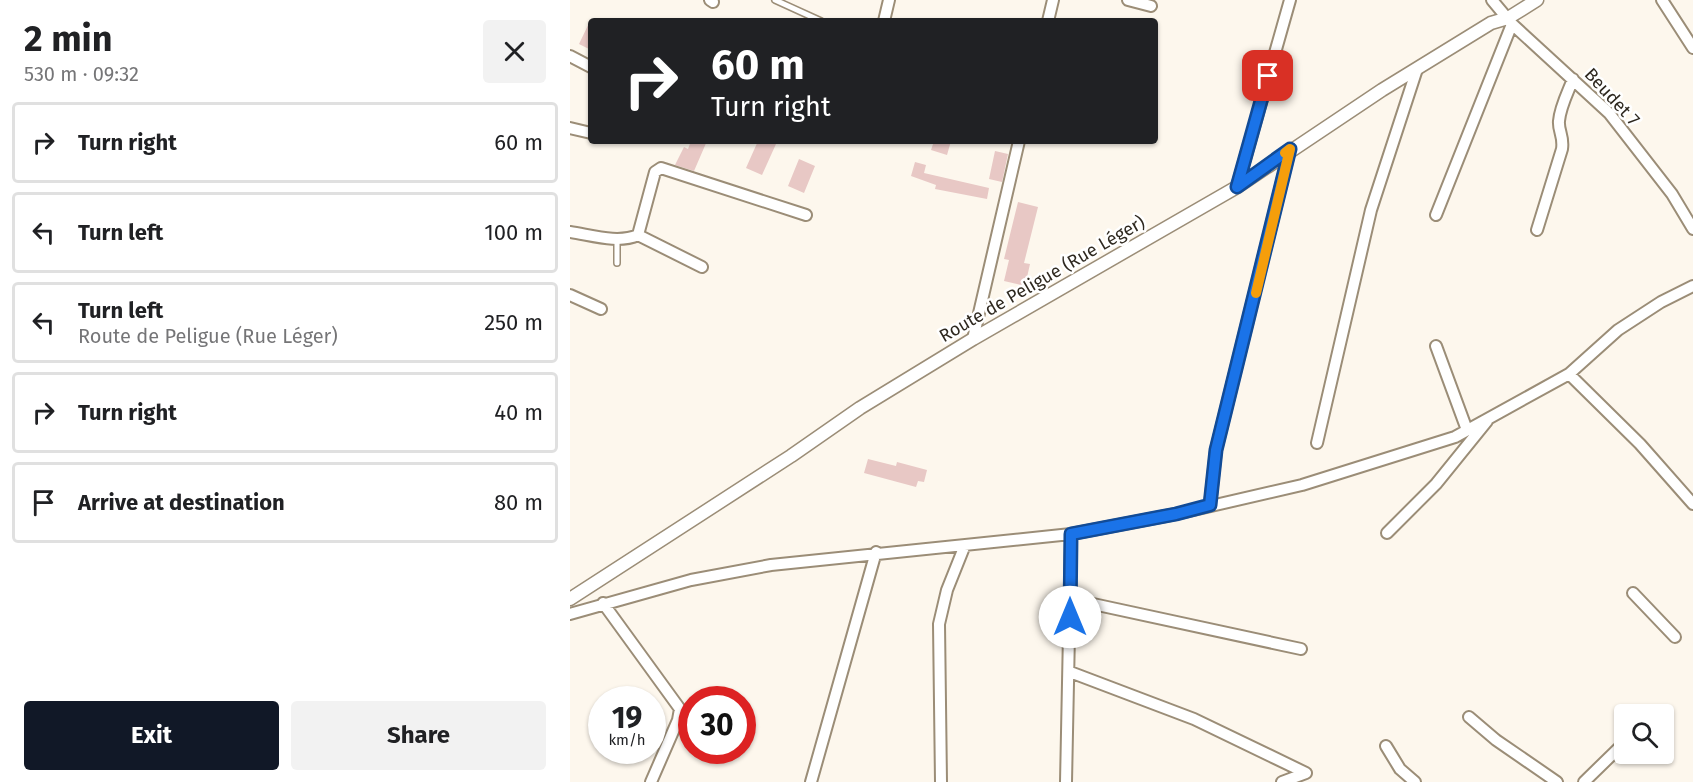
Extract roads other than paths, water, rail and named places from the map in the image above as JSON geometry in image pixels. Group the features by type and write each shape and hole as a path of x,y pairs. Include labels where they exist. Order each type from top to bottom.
{"street":[{"path":"885,18 889,0"},
{"path":"1049,18 1053,0"},
{"path":"1128,0 1151,6"},
{"path":"1237,187 1290,0"},
{"name":"Beudet 7","path":"1492,0 1510,21 1610,114 1672,194 1693,229"},
{"name":"Route de Peligue (Rue Léger)","path":"570,598 791,456 860,408 973,339 1237,187 1290,149 1417,69 1491,23 1510,21 1537,0"},
{"path":"1662,0 1693,48"},
{"path":"1436,215 1510,21"},
{"path":"570,56 588,65"},
{"path":"1317,443 1371,210 1417,69"},
{"path":"1538,230 1562,149 1563,135 1558,125 1559,117 1573,80"},
{"path":"570,128 588,132"},
{"path":"973,339 1019,144"},
{"path":"1210,505 1216,450 1290,149"},
{"path":"638,236 655,172 661,168 806,215"},
{"path":"570,232 617,239 638,236 702,267"},
{"path":"570,614 691,580 771,565 876,552 1071,534 1176,514 1302,485 1455,437 1569,374 1618,330 1661,302 1693,286"},
{"path":"570,295 601,309"},
{"path":"1436,346 1467,430"},
{"path":"1569,374 1640,444 1693,504"},
{"path":"1387,532 1436,484 1491,416"},
{"path":"1066,782 1071,534"},
{"path":"941,782 939,624 947,590 965,545"},
{"path":"811,782 876,552"},
{"path":"1633,594 1675,637"},
{"path":"1070,599 1301,648"},
{"path":"603,603 680,709 678,720 651,782"},
{"path":"1070,672 1194,719 1306,773 1282,782"},
{"path":"1469,717 1496,740 1557,782"},
{"path":"1386,746 1400,769 1415,782"},
{"path":"1584,782 1614,753"}],"lane":[{"path":"775,0 814,18"},
{"path":"616,263 617,239"}]}
